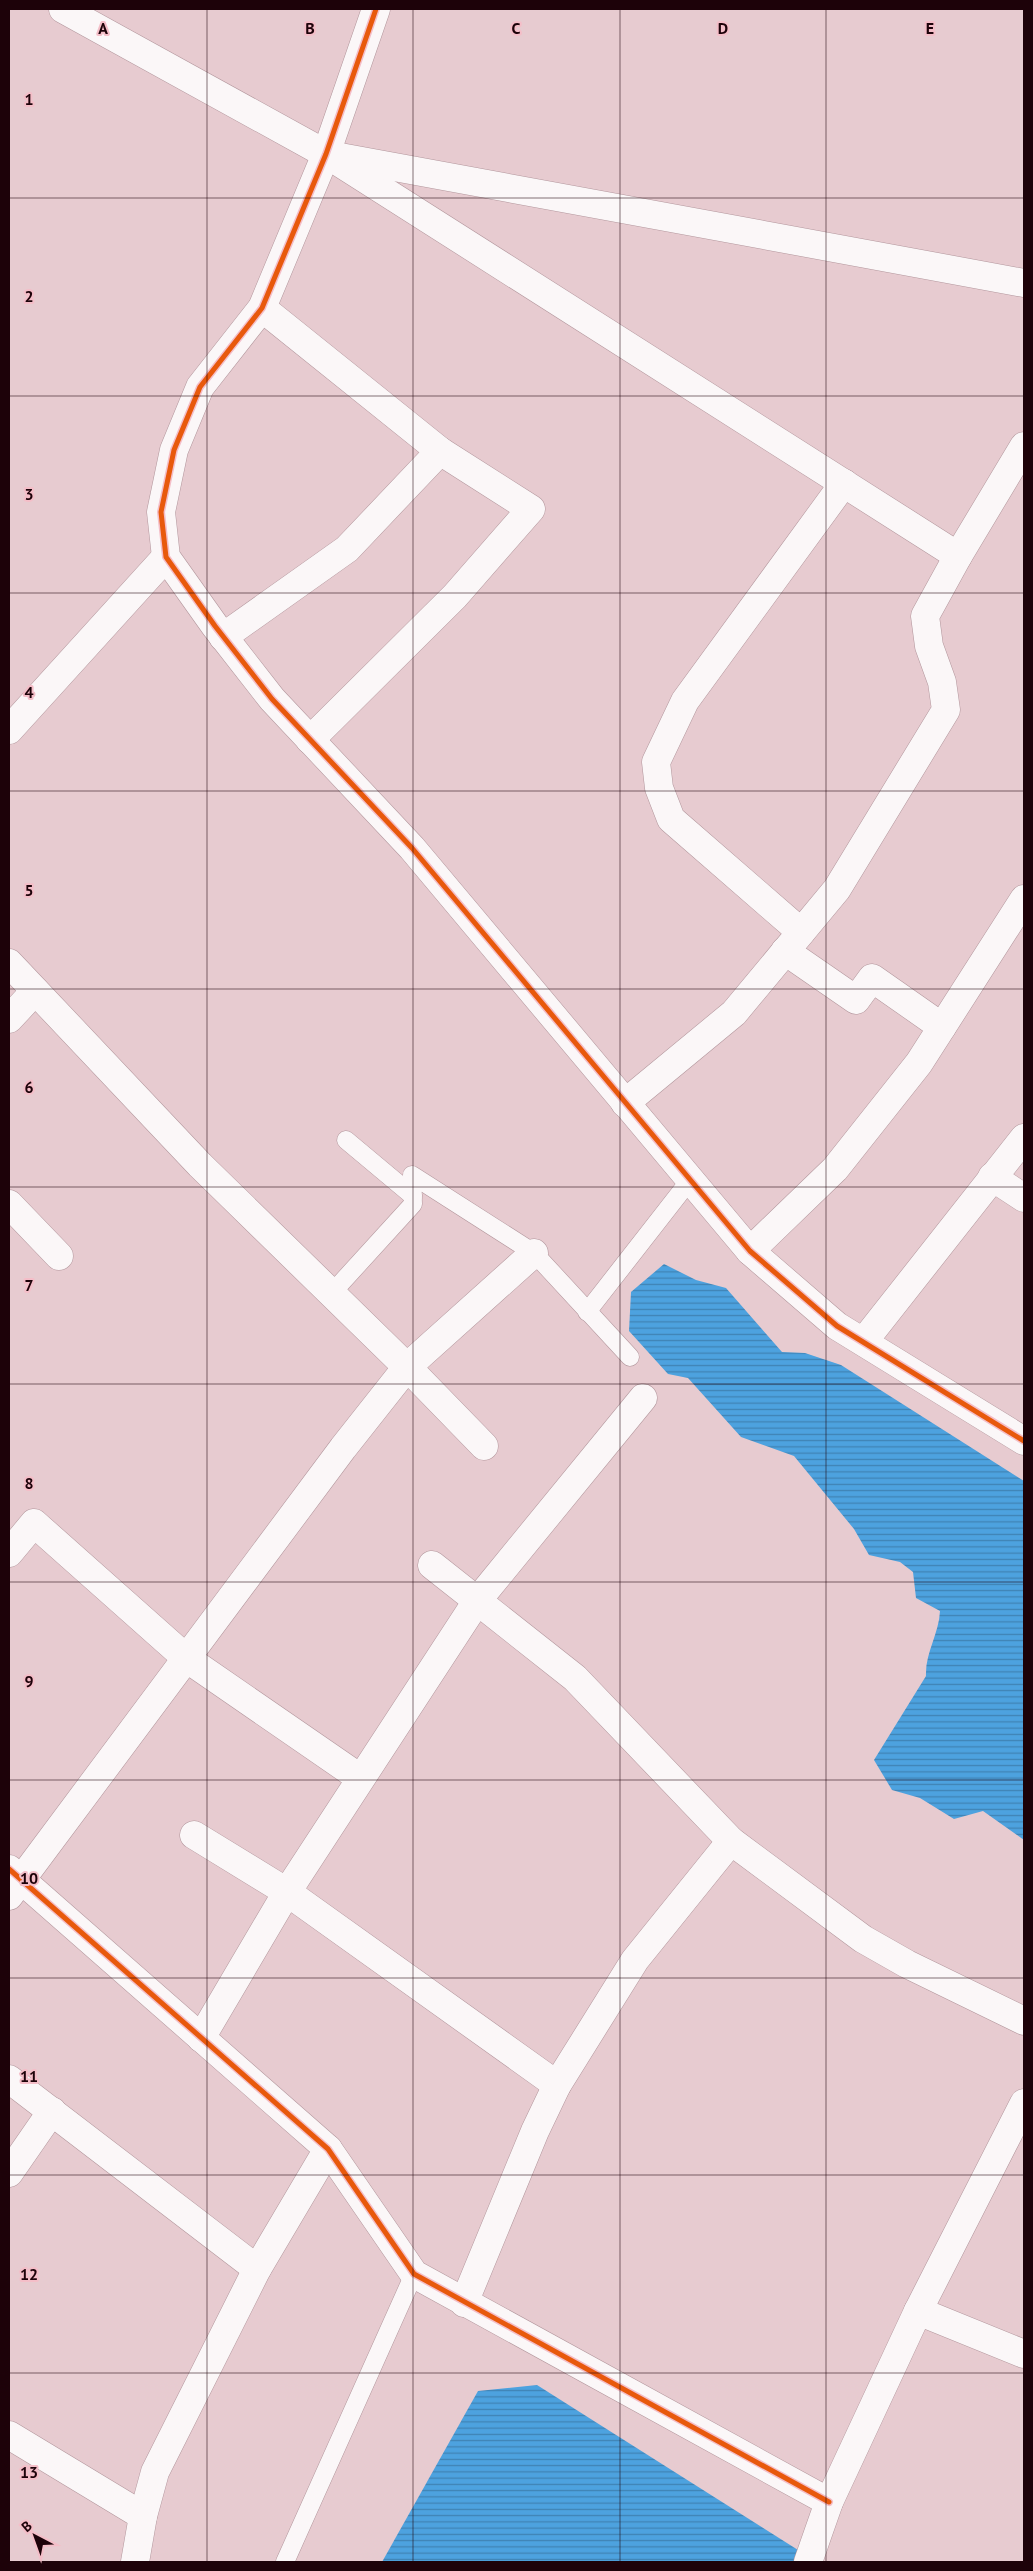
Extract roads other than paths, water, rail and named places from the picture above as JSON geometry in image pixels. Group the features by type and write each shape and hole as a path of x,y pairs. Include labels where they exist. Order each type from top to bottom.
{"street":[{"path":"63,9 326,154 958,556"},
{"path":"376,9 326,154 262,308 200,387 174,450 161,512 166,557 272,700 412,848 750,1251 836,1326 864,1341 1024,1441"},
{"path":"326,154 1024,283"},
{"path":"262,308 440,451 531,509 455,596 310,740"},
{"path":"625,1103 734,1013 837,889 946,710 942,682 929,646 925,616 958,556 1024,446"},
{"path":"224,637 347,549 440,451"},
{"path":"844,483 685,702 656,762 659,788 671,818 793,942 856,1000 872,978 942,1027"},
{"path":"9,730 166,557"},
{"path":"750,1251 834,1168 919,1063 1024,898"},
{"path":"9,963 200,1165 407,1367 484,1446"},
{"path":"9,1019 35,991"},
{"path":"864,1341 1024,1138"},
{"path":"992,1178 1024,1198"},
{"path":"9,1204 58,1256"},
{"path":"534,1254 407,1367 343,1448 186,1658 13,1881 201,2038 328,2149 414,2274 464,2304 829,2502"},
{"path":"201,2038 287,1892 477,1601 644,1398"},
{"path":"9,1553 34,1522 186,1658 360,1778"},
{"path":"432,1565 574,1678 732,1841 863,1939 907,1964 1024,2021"},
{"path":"194,1835 287,1892 557,2085"},
{"path":"464,2304 535,2131 557,2085 635,1960 732,1841"},
{"path":"9,2079 257,2269"},
{"path":"808,2562 829,2502 918,2311 1024,2103"},
{"path":"9,2174 52,2111"},
{"path":"135,2562 143,2516 155,2472 257,2269 328,2149"},
{"path":"918,2311 1024,2354"},
{"path":"9,2434 143,2516"}],"lane":[{"path":"346,1140 413,1196"},
{"path":"331,1294 414,1204 412,1176 534,1254 630,1357"},
{"path":"587,1312 690,1180"},
{"path":"285,2562 414,2274"}],"water":[{"path":"664,1264 696,1280 726,1288 782,1352 805,1353 841,1365 1024,1481 1024,1840 983,1811 954,1819 920,1798 892,1790 874,1760 926,1676 926,1668 940,1611 916,1598 913,1572 900,1562 869,1555 854,1529 794,1456 741,1437 688,1378 668,1374 629,1331 631,1292"},
{"path":"537,2385 817,2562 382,2562 478,2391"}]}
